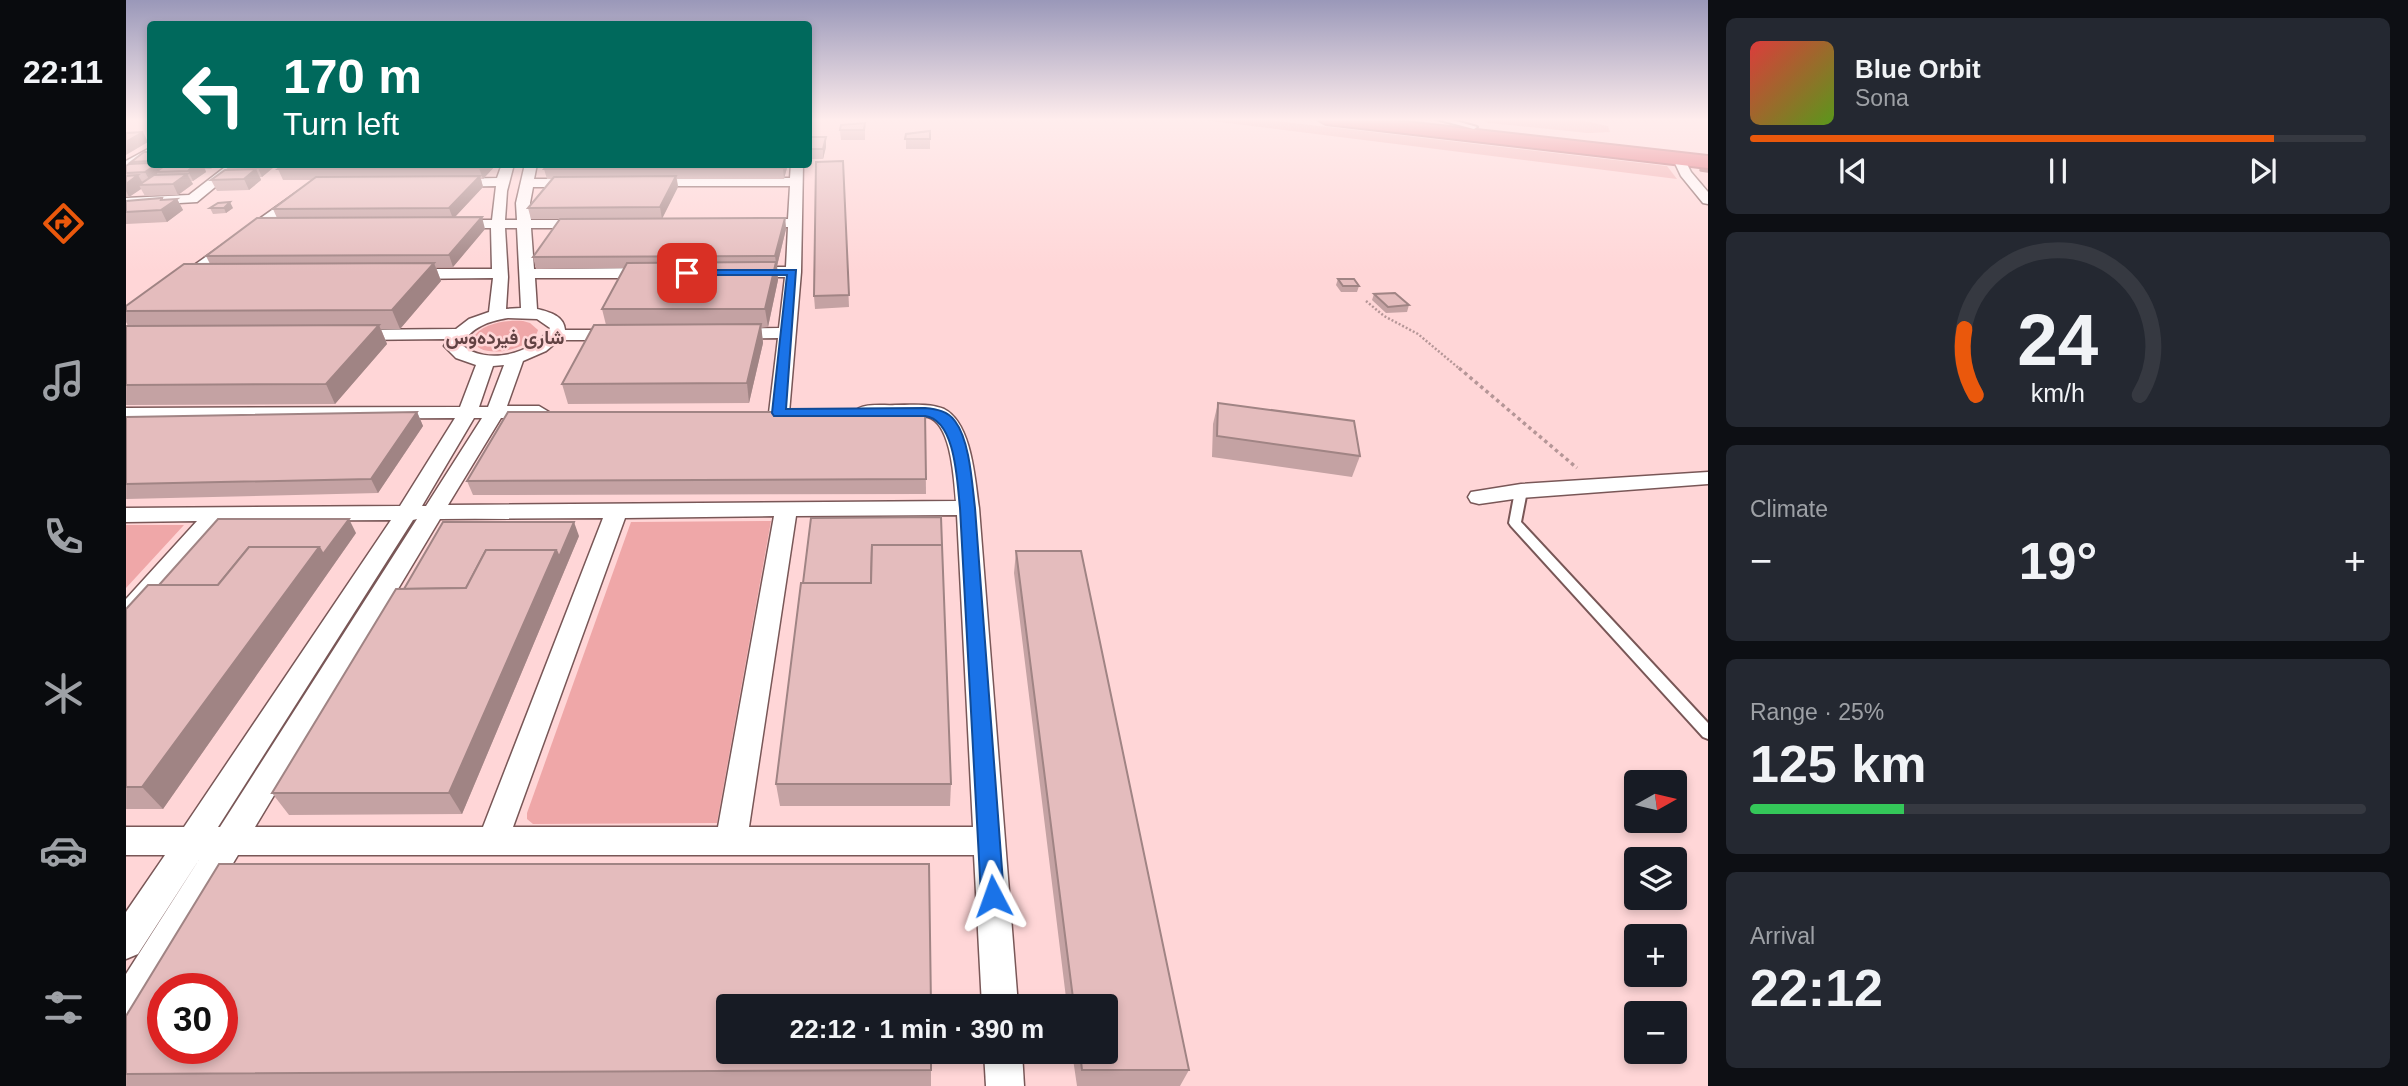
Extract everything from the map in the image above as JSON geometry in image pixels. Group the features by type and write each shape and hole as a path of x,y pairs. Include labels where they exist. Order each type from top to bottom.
{"street":[{"path":"126,202 192,199 230,170"},
{"path":"497,315 500,273 497,224 506,170"},
{"path":"530,170 526,183 524,225 530,313"},
{"path":"779,413 793,272 797,170"},
{"path":"1685,170 1708,200"},
{"path":"1690,180 1708,182"},
{"path":"435,183 502,182"},
{"path":"634,182 796,182"},
{"path":"169,291 257,225 305,183"},
{"path":"526,183 593,183"},
{"path":"740,223 793,223"},
{"path":"443,224 605,224"},
{"path":"257,225 284,225"},
{"path":"737,272 793,272"},
{"path":"392,274 500,273"},
{"path":"529,274 668,273"},
{"path":"190,274 217,274"},
{"path":"333,335 457,334 475,322 497,315 530,313 547,316 555,321 558,328 556,335 535,351 486,361 468,358 458,352 453,345 457,334"},
{"path":"719,334 787,334"},
{"path":"556,335 638,335"},
{"path":"126,1007 495,412 516,357"},
{"path":"126,942 407,512 468,412 486,361"},
{"path":"126,414 563,412"},
{"path":"845,412 936,414 949,422 959,452 968,508 999,994"},
{"path":"752,413 806,413"},
{"path":"1479,497 1521,491 1708,478"},
{"path":"126,515 968,508"},
{"path":"493,840 617,511"},
{"path":"731,842 786,511"},
{"path":"126,615 216,514"},
{"path":"126,841 989,841"},
{"path":"1004,1064 1005,1086"}],"lane":[{"path":"1521,491 1515,523 1708,733"}],"path":[{"path":"1366,301 1384,316 1418,334 1596,485"}],"shaded area":[{"path":"1602,170 1670,170 1677,179"},
{"path":"523,321 538,330 534,337 517,348 494,352 484,350 476,346 472,339 488,326"},
{"path":"771,521 717,823 533,824 527,819 527,813 631,522"},
{"path":"126,525 184,525 126,588"}],"building":[{"path":"126,170 148,170 145,172 126,173"},
{"path":"159,170 190,170 188,171 156,172"},
{"path":"225,170 255,170 244,179 211,180"},
{"path":"816,170 843,170 849,295 814,296"},
{"path":"187,174 173,184 139,185 154,175"},
{"path":"138,175 126,184 126,176"},
{"path":"480,176 449,208 273,209 316,177"},
{"path":"676,176 660,207 528,208 554,177"},
{"path":"162,198 161,200 177,199 161,210 126,212 126,201"},
{"path":"230,202 224,208 210,208 218,203"},
{"path":"482,217 449,255 206,256 257,218"},
{"path":"785,218 775,256 533,257 560,219"},
{"path":"776,262 765,309 602,309 627,263"},
{"path":"434,263 392,310 126,311 126,306 184,264"},
{"path":"1338,279 1354,279 1359,286 1343,286"},
{"path":"1395,293 1409,305 1388,307 1374,294"},
{"path":"761,324 747,383 562,384 594,325"},
{"path":"379,325 326,384 126,385 126,326"},
{"path":"1218,403 1354,421 1360,456 1217,436"},
{"path":"417,412 371,479 126,484 126,417"},
{"path":"508,412 925,412 926,479 467,481"},
{"path":"941,517 942,545 872,545 871,583 803,583 811,518"},
{"path":"218,519 349,519 323,554 319,547 249,547 218,585 159,585"},
{"path":"443,522 574,522 559,557 556,550 486,550 466,588 404,589"},
{"path":"872,545 942,545 951,784 776,784 801,583 871,583"},
{"path":"249,547 319,547 142,787 126,787 126,609 148,585 218,585"},
{"path":"486,550 556,550 449,793 272,793 396,589 466,588"},
{"path":"1016,551 1081,551 1189,1070 1082,1070 1081,1064 1118,1064 1118,994 1072,994"},
{"path":"219,864 929,864 931,994 716,994 716,1064 931,1064 931,1070 126,1074 126,1016 147,982 147,1064 238,1064 238,973 152,973"}],"waterway":[{"path":"1701,170 1708,171"}],"district":[{"name":"شاری فیردەوس","path":"505,337"}],"route":[{"path":"687,273 793,272 779,413 925,412 936,414 949,422 959,452 968,508 993,896"}]}
